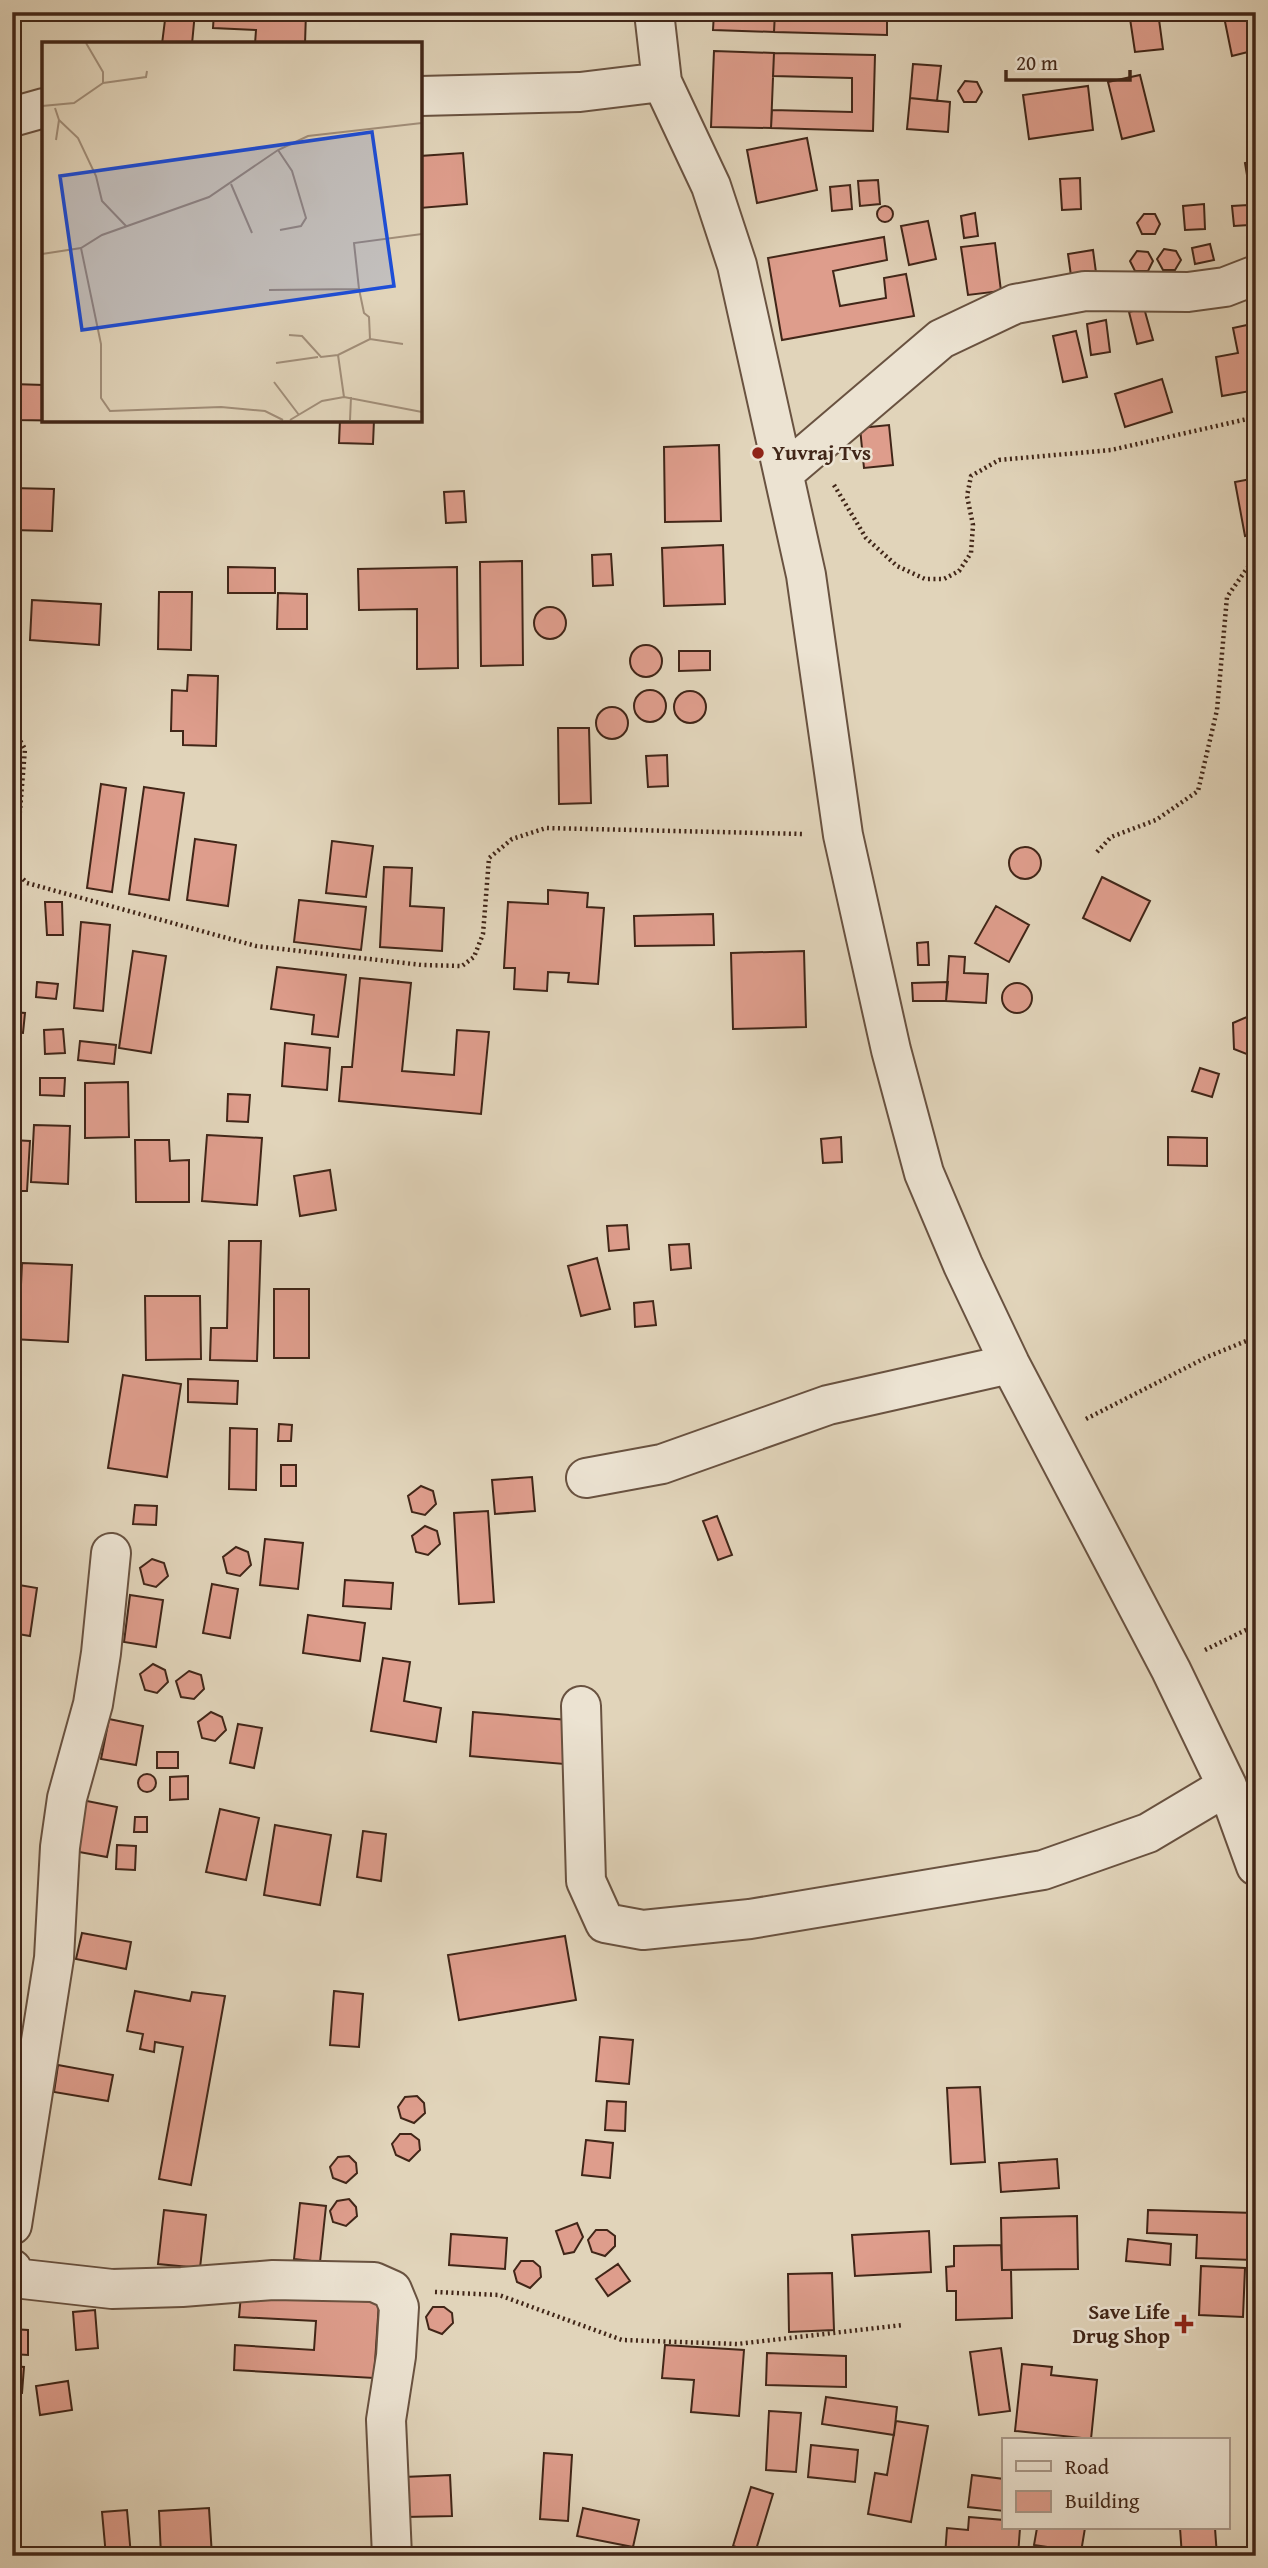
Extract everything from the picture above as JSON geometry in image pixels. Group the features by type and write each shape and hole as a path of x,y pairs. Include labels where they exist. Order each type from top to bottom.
{"street":[{"path":"654,12 662,82 711,186 737,265 769,412 798,460 806,575 843,835 891,1050 924,1173 963,1265 1047,1439 1171,1670 1227,1786 1256,1866"},
{"path":"422,96 580,92 662,82"},
{"path":"12,117 42,109"},
{"path":"798,460 941,339 1015,304 1085,291 1188,292 1225,287 1256,275"},
{"path":"586,1478 662,1464 828,1405 1010,1364"},
{"path":"12,2225 54,1958 59,1860 67,1798 93,1704 111,1553"},
{"path":"580,1706 586,1881 606,1923 643,1930 750,1919 1043,1870 1148,1833 1227,1786"},
{"path":"13,2275 112,2288 182,2287 273,2280 374,2282 392,2290 399,2307 396,2356 386,2420 392,2556"}],"path":[{"path":"798,460 866,538 897,566 925,579 944,579 959,571 971,553 973,525 967,496 971,476 999,460 1111,450 1256,417"},
{"path":"1097,852 1111,837 1156,820 1198,790 1217,710 1227,597 1248,567 1256,566"},
{"path":"12,727 24,749 15,871 27,883 256,946 422,965 462,966 474,957 483,934 489,858 512,839 546,828 843,835"},
{"path":"1047,1439 1207,1357 1256,1337"},
{"path":"1171,1670 1256,1625"},
{"path":"392,2290 499,2295 622,2340 737,2344 903,2325"}],"building":[{"path":"166,12 195,12 192,42 162,42"},
{"path":"214,12 306,12 305,42 255,42 256,30 213,28"},
{"path":"714,12 775,12 774,32 713,30"},
{"path":"775,12 887,12 887,35 774,32"},
{"path":"1129,12 1158,12 1163,49 1135,52"},
{"path":"1223,12 1256,12 1256,50 1232,56"},
{"path":"714,51 774,53 771,128 711,127"},
{"path":"774,53 875,55 873,131 771,128 772,110 852,112 852,78 773,76"},
{"path":"913,64 941,66 937,101 910,98"},
{"path":"1140,75 1154,131 1122,139 1108,82"},
{"path":"965,81 977,82 982,92 976,102 964,102 958,91"},
{"path":"1088,86 1093,130 1029,139 1023,95"},
{"path":"910,98 950,102 948,132 907,129"},
{"path":"807,138 817,190 757,203 747,150"},
{"path":"463,153 467,204 422,208 422,156"},
{"path":"1256,161 1256,192 1250,193 1245,163"},
{"path":"1080,178 1081,209 1062,210 1060,179"},
{"path":"878,180 880,204 860,206 858,181"},
{"path":"850,185 852,209 832,211 830,187"},
{"path":"1204,204 1205,229 1185,230 1183,206"},
{"path":"1248,205 1249,225 1234,226 1232,206"},
{"path":"885,206 893,214 885,222 877,214"},
{"path":"975,213 978,236 964,238 961,216"},
{"path":"1144,214 1155,214 1160,224 1155,234 1142,234 1137,223"},
{"path":"928,221 936,259 909,265 901,226"},
{"path":"884,237 887,260 833,271 840,306 886,298 884,278 906,274 914,316 782,340 768,258"},
{"path":"995,243 1001,291 968,295 961,247"},
{"path":"1210,244 1214,260 1195,264 1192,248"},
{"path":"1164,249 1176,251 1181,260 1175,270 1163,270 1157,259"},
{"path":"1093,250 1097,280 1072,283 1068,254"},
{"path":"1137,251 1148,252 1153,261 1148,271 1135,271 1130,261"},
{"path":"1144,308 1153,340 1137,344 1129,312"},
{"path":"1106,320 1110,352 1091,355 1087,324"},
{"path":"1256,323 1256,390 1222,396 1216,357 1238,353 1233,328"},
{"path":"1076,331 1087,377 1063,382 1053,336"},
{"path":"1162,379 1172,412 1125,427 1115,394"},
{"path":"12,384 42,385 42,420 12,420"},
{"path":"340,422 374,422 373,444 339,443"},
{"path":"889,425 893,465 864,468 860,428"},
{"path":"719,445 721,521 665,522 664,447"},
{"path":"1256,478 1256,534 1245,536 1235,482"},
{"path":"12,488 54,489 52,531 12,530"},
{"path":"464,491 466,522 446,523 444,492"},
{"path":"723,545 725,604 664,606 662,548"},
{"path":"611,554 613,585 593,586 592,555"},
{"path":"522,561 523,665 481,666 480,562"},
{"path":"228,567 275,568 275,593 228,593"},
{"path":"457,567 458,668 417,669 417,609 359,610 358,569"},
{"path":"12,586 19,586 16,640 12,640"},
{"path":"159,592 192,592 191,650 158,649"},
{"path":"278,593 307,594 307,629 277,629"},
{"path":"32,600 101,604 99,645 30,640"},
{"path":"550,607 561,612 566,623 561,634 550,639 539,634 534,623 539,612"},
{"path":"646,645 657,650 662,661 657,672 646,677 635,672 630,661 635,650"},
{"path":"679,651 710,651 710,670 679,671"},
{"path":"188,675 218,676 216,746 183,745 183,731 171,731 172,690 187,691"},
{"path":"650,690 661,695 666,706 661,717 650,722 639,717 634,706 639,695"},
{"path":"690,691 701,696 706,707 701,718 690,723 679,718 674,707 679,696"},
{"path":"612,707 623,712 628,723 623,734 612,739 601,734 596,723 601,712"},
{"path":"558,728 589,728 591,803 559,804"},
{"path":"667,755 668,786 648,787 646,756"},
{"path":"101,784 126,788 112,892 87,888"},
{"path":"144,787 184,793 169,900 129,894"},
{"path":"195,839 236,845 228,906 187,900"},
{"path":"332,841 373,846 366,897 326,893"},
{"path":"1025,847 1036,852 1041,863 1036,874 1025,879 1014,874 1009,863 1014,852"},
{"path":"384,867 412,868 410,906 444,908 442,951 380,947"},
{"path":"1102,877 1150,901 1130,941 1083,918"},
{"path":"548,890 588,893 587,907 604,908 598,984 568,982 569,973 548,972 547,991 514,989 515,968 504,968 508,902 548,904"},
{"path":"299,900 366,907 361,950 294,942"},
{"path":"45,902 62,902 63,935 47,935"},
{"path":"996,906 1029,925 1009,962 975,943"},
{"path":"713,914 714,945 635,946 634,916"},
{"path":"81,922 110,925 103,1011 74,1008"},
{"path":"928,942 929,965 918,965 917,943"},
{"path":"133,951 166,956 151,1053 119,1048"},
{"path":"804,951 806,1027 733,1029 731,953"},
{"path":"949,956 965,957 964,973 988,974 986,1003 946,1001"},
{"path":"277,967 346,975 338,1037 312,1034 314,1015 271,1009"},
{"path":"360,978 411,983 402,1071 454,1075 457,1030 489,1032 481,1114 339,1101 342,1067 352,1067"},
{"path":"37,982 58,984 56,999 36,997"},
{"path":"948,982 946,1001 913,1001 912,983"},
{"path":"1017,983 1028,987 1032,998 1028,1009 1017,1013 1006,1009 1002,998 1006,987"},
{"path":"12,1012 25,1013 23,1033 12,1032"},
{"path":"1249,1016 1256,1019 1256,1051 1249,1055 1234,1049 1233,1023"},
{"path":"63,1029 65,1053 45,1054 44,1030"},
{"path":"80,1041 116,1045 114,1064 78,1060"},
{"path":"285,1043 330,1048 327,1090 282,1086"},
{"path":"1200,1068 1219,1074 1212,1097 1192,1091"},
{"path":"40,1078 65,1078 64,1096 40,1095"},
{"path":"128,1082 129,1137 85,1138 85,1083"},
{"path":"228,1094 250,1095 248,1122 227,1121"},
{"path":"34,1125 70,1126 68,1184 31,1182"},
{"path":"207,1135 262,1138 257,1205 202,1201"},
{"path":"841,1137 842,1162 823,1163 821,1139"},
{"path":"1168,1137 1207,1138 1207,1166 1168,1165"},
{"path":"12,1140 30,1141 27,1191 12,1191"},
{"path":"135,1140 169,1140 170,1161 189,1160 189,1202 136,1202"},
{"path":"330,1170 336,1210 300,1216 294,1176"},
{"path":"627,1225 629,1249 609,1251 607,1226"},
{"path":"229,1241 261,1241 257,1361 210,1360 211,1328 227,1328"},
{"path":"689,1244 691,1268 671,1270 669,1245"},
{"path":"597,1258 610,1309 581,1316 568,1266"},
{"path":"22,1263 72,1265 68,1342 12,1339 12,1305 20,1306"},
{"path":"274,1289 309,1289 309,1358 274,1358"},
{"path":"145,1296 200,1296 201,1359 146,1360"},
{"path":"653,1301 656,1325 635,1327 634,1303"},
{"path":"123,1375 181,1384 167,1477 108,1468"},
{"path":"188,1379 238,1381 237,1404 188,1402"},
{"path":"279,1424 292,1425 291,1441 278,1441"},
{"path":"230,1428 257,1429 256,1490 229,1489"},
{"path":"281,1465 296,1465 296,1486 281,1486"},
{"path":"532,1477 535,1511 495,1514 492,1480"},
{"path":"421,1486 433,1491 436,1504 425,1515 412,1512 408,1496"},
{"path":"135,1505 157,1506 156,1525 133,1524"},
{"path":"488,1511 494,1602 459,1604 454,1513"},
{"path":"717,1516 732,1555 718,1560 703,1521"},
{"path":"425,1526 437,1531 440,1544 428,1555 416,1552 412,1536"},
{"path":"265,1539 303,1543 298,1589 260,1585"},
{"path":"236,1547 248,1552 251,1565 240,1576 227,1573 223,1557"},
{"path":"152,1559 164,1563 168,1576 156,1587 144,1584 140,1568"},
{"path":"345,1580 393,1583 391,1609 343,1606"},
{"path":"13,1584 37,1588 30,1636 12,1633"},
{"path":"212,1584 238,1589 230,1638 203,1633"},
{"path":"130,1595 163,1600 156,1647 124,1642"},
{"path":"308,1615 365,1623 360,1661 303,1653"},
{"path":"383,1658 410,1662 404,1701 441,1708 436,1742 371,1731"},
{"path":"153,1664 165,1670 168,1682 157,1693 145,1690 140,1674"},
{"path":"189,1671 201,1675 204,1689 194,1699 181,1697 176,1681"},
{"path":"211,1712 222,1717 226,1730 215,1741 202,1738 198,1722"},
{"path":"473,1712 580,1721 576,1765 470,1756"},
{"path":"109,1719 143,1726 136,1765 101,1759"},
{"path":"238,1724 262,1728 254,1768 230,1763"},
{"path":"157,1752 178,1752 178,1768 157,1768"},
{"path":"147,1774 155,1779 156,1783 151,1791 147,1792 139,1787 138,1783 143,1775"},
{"path":"188,1776 188,1799 170,1800 170,1777"},
{"path":"77,1799 117,1807 107,1857 68,1850"},
{"path":"220,1809 259,1818 246,1880 206,1872"},
{"path":"135,1817 147,1817 147,1832 134,1832"},
{"path":"275,1825 331,1835 320,1905 264,1895"},
{"path":"363,1831 386,1834 381,1881 357,1877"},
{"path":"117,1845 136,1846 135,1870 116,1869"},
{"path":"82,1933 131,1942 126,1969 76,1959"},
{"path":"565,1936 576,2000 459,2020 448,1955"},
{"path":"135,1991 190,2001 192,1992 225,1996 191,2185 159,2179 183,2047 155,2042 154,2052 140,2049 143,2034 127,2031"},
{"path":"334,1991 363,1994 359,2047 330,2045"},
{"path":"600,2037 633,2040 629,2084 596,2081"},
{"path":"58,2065 113,2075 108,2101 54,2092"},
{"path":"980,2087 985,2162 951,2164 947,2088"},
{"path":"417,2096 424,2103 425,2113 414,2123 401,2118 398,2107 405,2097"},
{"path":"607,2101 626,2102 625,2131 605,2130"},
{"path":"400,2134 411,2134 419,2140 420,2150 409,2161 396,2155 392,2144"},
{"path":"586,2140 613,2143 610,2178 582,2175"},
{"path":"349,2156 356,2163 357,2173 346,2183 333,2178 330,2167 338,2157"},
{"path":"1057,2159 1059,2188 1001,2192 999,2163"},
{"path":"349,2199 356,2207 357,2216 346,2226 333,2222 330,2211 337,2201"},
{"path":"300,2203 326,2206 320,2262 294,2259"},
{"path":"164,2210 206,2215 200,2268 158,2264"},
{"path":"1148,2210 1255,2213 1253,2260 1196,2258 1197,2235 1147,2233"},
{"path":"1077,2216 1078,2269 1002,2270 1001,2218"},
{"path":"577,2223 583,2237 574,2252 564,2254 556,2231"},
{"path":"596,2230 607,2230 615,2236 615,2246 605,2256 592,2252 588,2240"},
{"path":"929,2231 931,2272 855,2276 852,2235"},
{"path":"451,2234 507,2238 505,2269 449,2265"},
{"path":"1128,2239 1171,2244 1170,2265 1126,2261"},
{"path":"1001,2245 1002,2270 1011,2270 1012,2318 956,2320 956,2291 947,2291 946,2267 954,2266 954,2246"},
{"path":"521,2261 533,2261 540,2267 541,2277 530,2288 517,2282 514,2271"},
{"path":"618,2264 630,2281 608,2296 596,2279"},
{"path":"1201,2266 1245,2268 1243,2317 1199,2315"},
{"path":"832,2273 834,2330 789,2332 788,2274"},
{"path":"241,2295 379,2302 374,2378 234,2370 235,2345 314,2350 316,2321 239,2317"},
{"path":"433,2307 444,2307 452,2313 453,2323 442,2334 429,2329 426,2317"},
{"path":"95,2310 98,2348 76,2350 73,2312"},
{"path":"12,2329 28,2330 28,2355 12,2354"},
{"path":"665,2345 744,2350 739,2416 691,2412 694,2380 662,2378"},
{"path":"1001,2348 1010,2411 979,2415 970,2352"},
{"path":"767,2353 846,2356 846,2387 766,2385"},
{"path":"1022,2364 1052,2367 1051,2375 1097,2380 1091,2438 1015,2431"},
{"path":"12,2366 24,2367 22,2393 12,2392"},
{"path":"68,2381 72,2410 40,2415 36,2386"},
{"path":"826,2397 897,2407 894,2435 822,2424"},
{"path":"769,2411 801,2413 796,2472 766,2470"},
{"path":"896,2421 928,2426 911,2522 868,2514 875,2473 887,2475"},
{"path":"811,2445 858,2450 855,2482 808,2477"},
{"path":"544,2453 572,2455 568,2521 540,2519"},
{"path":"450,2475 452,2516 405,2517 404,2477"},
{"path":"972,2475 1002,2479 1002,2511 968,2507"},
{"path":"751,2487 773,2494 755,2553 733,2546"},
{"path":"209,2508 212,2556 161,2556 159,2511"},
{"path":"583,2508 639,2520 633,2547 577,2536"},
{"path":"127,2510 131,2556 106,2556 102,2512"},
{"path":"969,2517 1002,2520 1002,2530 1020,2530 1018,2556 945,2556 947,2528 968,2530"},
{"path":"1037,2530 1085,2530 1081,2552 1034,2545"},
{"path":"1180,2530 1215,2530 1217,2556 1182,2556"},
{"path":"429,2547 430,2556 403,2556 403,2549"},
{"path":"1124,2547 1133,2552 1134,2556 1109,2556 1113,2550"}],"place":[{"name":"Yuvraj Tvs","path":"758,453"},
{"name":"Save Life Drug Shop","path":"1184,2324"}]}
